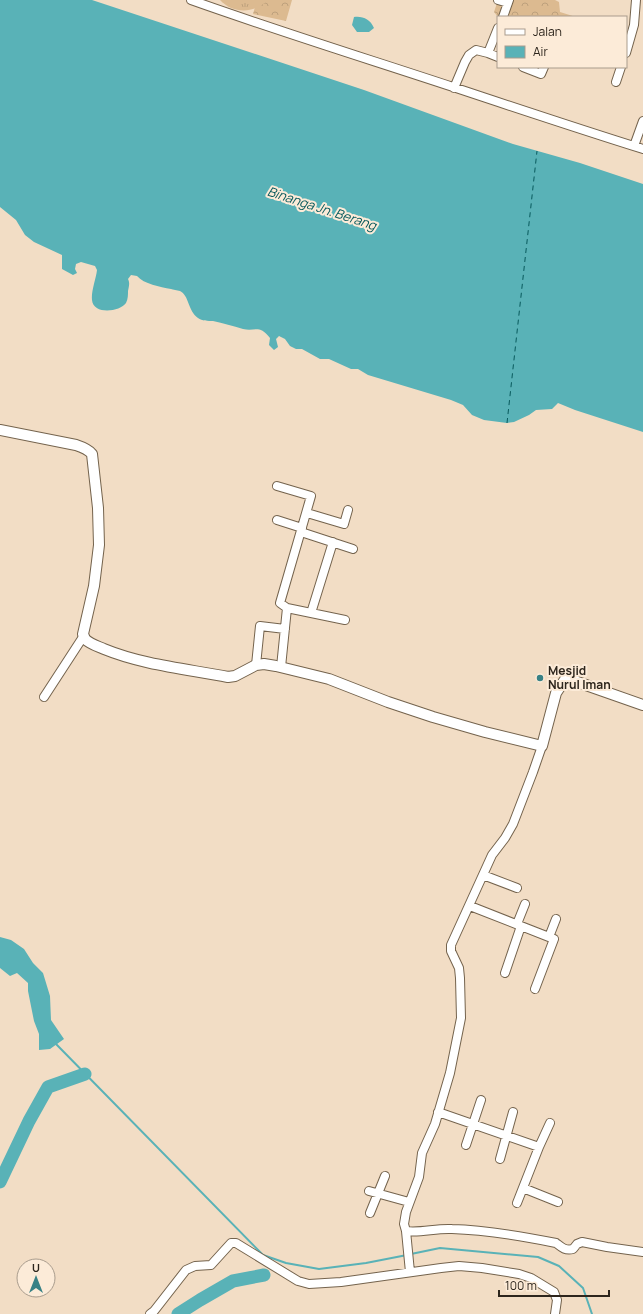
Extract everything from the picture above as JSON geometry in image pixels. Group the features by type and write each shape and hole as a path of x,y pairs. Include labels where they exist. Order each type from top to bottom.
{"street":[{"path":"191,0 307,41 643,149"},
{"path":"498,0 508,2 503,16"},
{"path":"627,50 634,25 636,0"},
{"path":"488,53 497,30"},
{"path":"454,88 465,62 473,51 479,50 497,57"},
{"path":"526,68 542,74 544,68"},
{"path":"616,82 621,68"},
{"path":"634,146 643,121"},
{"path":"0,430 76,445 85,448 92,454 98,502 98,544 94,586 84,626 83,637 44,697"},
{"path":"277,486 311,496 280,603 287,608 345,620"},
{"path":"306,513 344,524 348,510"},
{"path":"277,520 353,549"},
{"path":"311,613 333,542"},
{"path":"281,667 287,608"},
{"path":"256,665 260,626 285,629"},
{"path":"83,637 91,644 138,660 228,677 235,676 256,665 264,664 281,667 329,679 388,702 433,717 542,746"},
{"path":"410,1268 404,1224 409,1202 418,1177 422,1154 430,1137 450,1073 461,1018 460,978 451,948 492,855 505,838 529,786 542,746 556,693 566,678 643,705"},
{"path":"483,875 517,888"},
{"path":"505,973 525,904"},
{"path":"470,906 554,939 535,989"},
{"path":"548,937 556,919"},
{"path":"466,1145 481,1100"},
{"path":"438,1112 539,1147"},
{"path":"500,1159 513,1112"},
{"path":"517,1204 550,1123"},
{"path":"370,1213 379,1194 385,1176"},
{"path":"523,1188 558,1202"},
{"path":"369,1191 409,1202"},
{"path":"406,1234 412,1232 449,1229 484,1231 556,1243 562,1248 569,1250 573,1249 582,1242 643,1252"},
{"path":"150,1314 186,1270 195,1266 211,1265 231,1243 236,1244 302,1283 341,1282 410,1268 459,1266 519,1274 530,1278 554,1292 556,1300 555,1314"}],"green space":[{"path":"220,0 268,0 262,5 250,10 237,10 225,5"},
{"path":"257,0 292,0 286,21 253,14"},
{"path":"498,0 555,0 559,2 560,12 573,16 497,16 494,12"}],"water":[{"name":"Binanga Jn. Berang","path":"0,0 92,0 364,90 513,144 580,163 643,184 643,432 558,403 552,409 536,410 514,422 507,423 484,420 472,415 463,405 451,400 368,375 358,369 351,369 329,359 320,359 302,349 296,349 290,346 285,339 279,336 276,339 278,347 274,350 269,345 270,338 263,331 257,329 247,330 200,319 192,311 183,293 148,283 137,276 131,275 128,279 128,298 123,306 113,310 102,310 97,308 92,300 97,270 95,266 81,262 76,264 75,269 77,273 73,275 62,269 62,255 34,242 25,235 16,220 0,207"},
{"path":"354,17 366,19 374,28 369,32 357,32 352,25"},
{"path":"0,937 11,940 24,949 33,963 43,973 50,996 51,1020 64,1039 50,1049 39,1050 39,1034 34,1021 28,991 28,983 17,973 10,976 0,968"}],"waterway":[{"path":"56,1044 263,1255 286,1263 319,1269 366,1263 407,1255"},
{"path":"0,1182 29,1121 48,1087 85,1074"},
{"path":"411,1254 440,1248 538,1257 559,1266 583,1288 592,1314"},
{"path":"178,1314 233,1281 264,1275"}],"ferry route":[{"path":"507,423 537,151"}],"place":[{"name":"Mesjid Nurul Iman","path":"540,678"}]}
